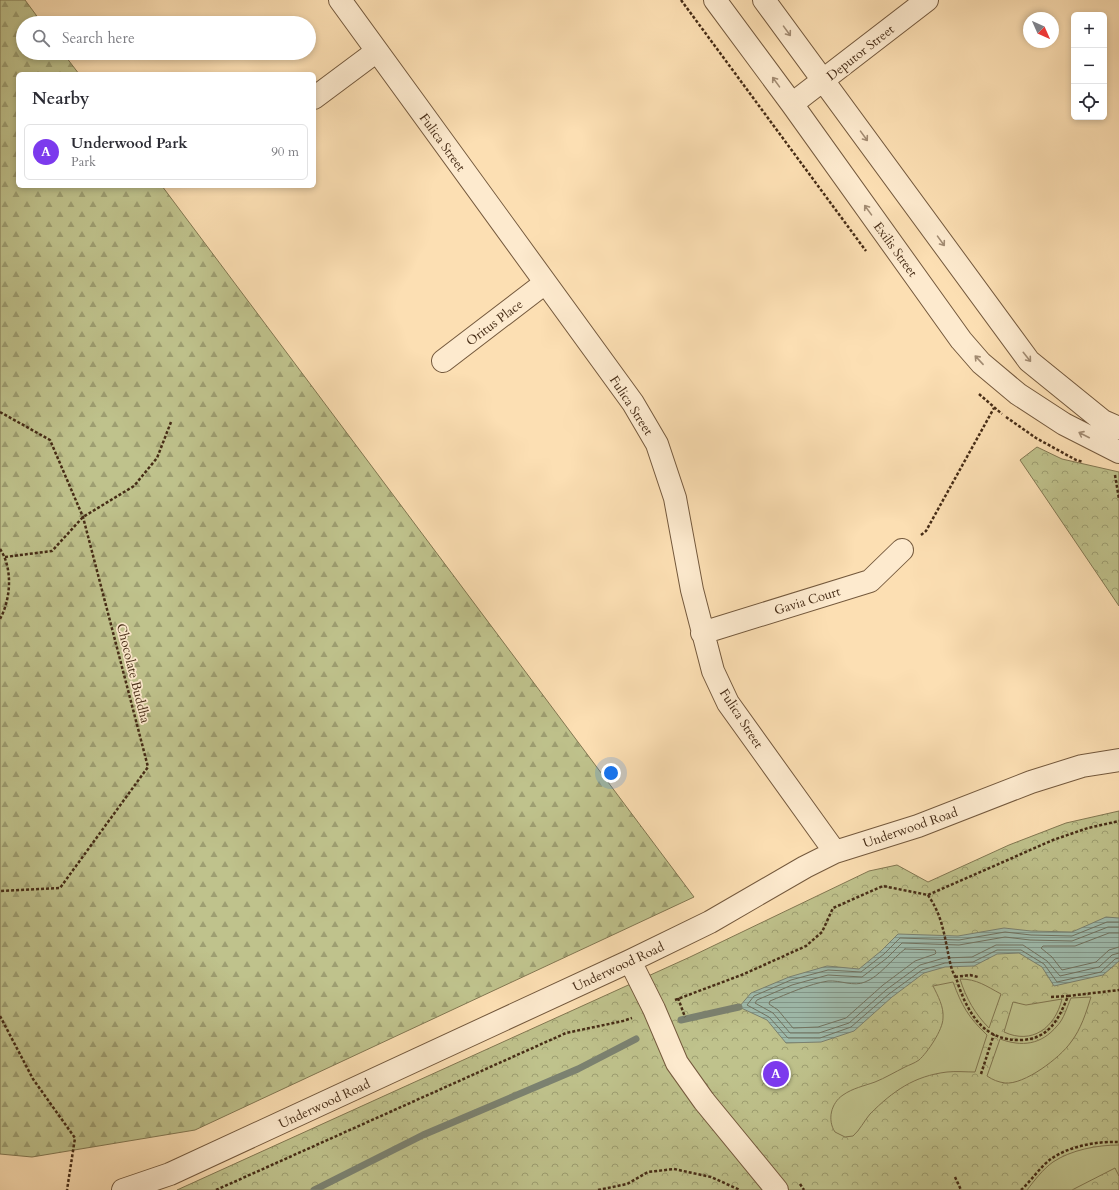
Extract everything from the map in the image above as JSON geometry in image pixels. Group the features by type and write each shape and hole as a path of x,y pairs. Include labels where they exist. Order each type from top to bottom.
{"street":[{"name":"Fulica Street","path":"340,0 633,403 657,444 675,498 692,590 712,671 728,703 835,852"},
{"name":"Exilis Street","path":"715,0 792,104 961,340 981,363 1018,394 1064,424 1119,452"},
{"path":"764,0 1029,361 1103,421 1119,428"},
{"name":"Deputor Street","path":"792,104 927,0"},
{"path":"316,96 377,50"},
{"name":"Oritus Place","path":"443,361 545,283"},
{"name":"Gavia Court","path":"702,633 870,581 902,550"},
{"name":"Underwood Road","path":"122,1190 170,1174 630,961 710,922 805,867 835,852 918,826 1031,782 1082,766 1119,760"},
{"path":"630,961 654,1009 678,1063 704,1101 777,1190"}],"path":[{"path":"902,550 926,531 994,408"},
{"name":"Chocolate Buddha","path":"0,412 50,440 83,517 148,767 60,888 0,891"},
{"path":"5,557 52,552 83,517 134,486 157,458 171,422"},
{"path":"0,549 5,557 10,587 0,619"},
{"path":"928,895 935,906 952,971 964,1001 972,1015 983,1027 994,1034 1010,1040 1030,1040 1047,1031 1060,1016 1068,996"},
{"path":"955,977 970,975 978,977"},
{"path":"1051,997 1119,990"},
{"path":"678,998 684,1012"},
{"path":"0,1016 33,1079 75,1138 67,1190"},
{"path":"981,1074 994,1034"},
{"path":"1021,1190 1051,1159 1060,1154 1087,1144 1119,1142"},
{"path":"598,1190 626,1184 648,1172 674,1169 711,1177 740,1190"},
{"path":"955,1177 961,1190"}],"green space":[{"path":"0,0 25,0 37,16 16,16 16,60 68,60 77,72 16,72 16,188 163,188 694,897 195,1130 32,1157 0,1154"},
{"path":"1037,447 1062,459 1119,472 1119,606 1020,460"},
{"path":"1119,811 1119,1190 177,1190 690,957 869,871 897,865 928,882 1009,845 1066,823"},
{"path":"960,979 976,982 1001,994 989,1028 979,1017 965,993"},
{"path":"953,982 966,1011 987,1035 975,1072 947,1072 924,1077 914,1081 887,1098 870,1114 853,1136 845,1137 835,1132 831,1122 831,1117 833,1107 839,1098 859,1087 879,1080 916,1062 926,1052 938,1035 943,1018 942,1006 933,986"},
{"path":"1091,997 1083,1021 1075,1037 1050,1063 1022,1080 1013,1082 1000,1082 987,1076 1000,1039 1016,1043 1031,1043 1038,1041 1051,1032 1059,1023 1071,998"},
{"path":"1062,999 1054,1018 1048,1026 1041,1031 1033,1035 1024,1036 1014,1036 1004,1032 1013,1002 1026,1005"},
{"path":"1119,1145 1119,1176 1115,1168 1072,1190 1027,1190 1046,1168 1053,1162 1068,1154 1084,1149"}],"water":[{"path":"1106,917 1119,918 1119,961 1103,975 1054,986 1042,967 1019,953 997,954 974,966 945,967 924,973 892,997 854,1031 821,1042 786,1043 767,1020 739,1007 751,993 789,977 827,966 859,969 881,951 898,934 958,936 1004,928 1031,931 1072,932"}],"waterway":[{"path":"681,1020 739,1007"},
{"path":"314,1190 423,1135 578,1069 636,1039"}],"place":[{"name":"Underwood Park","path":"776,1074"}]}
